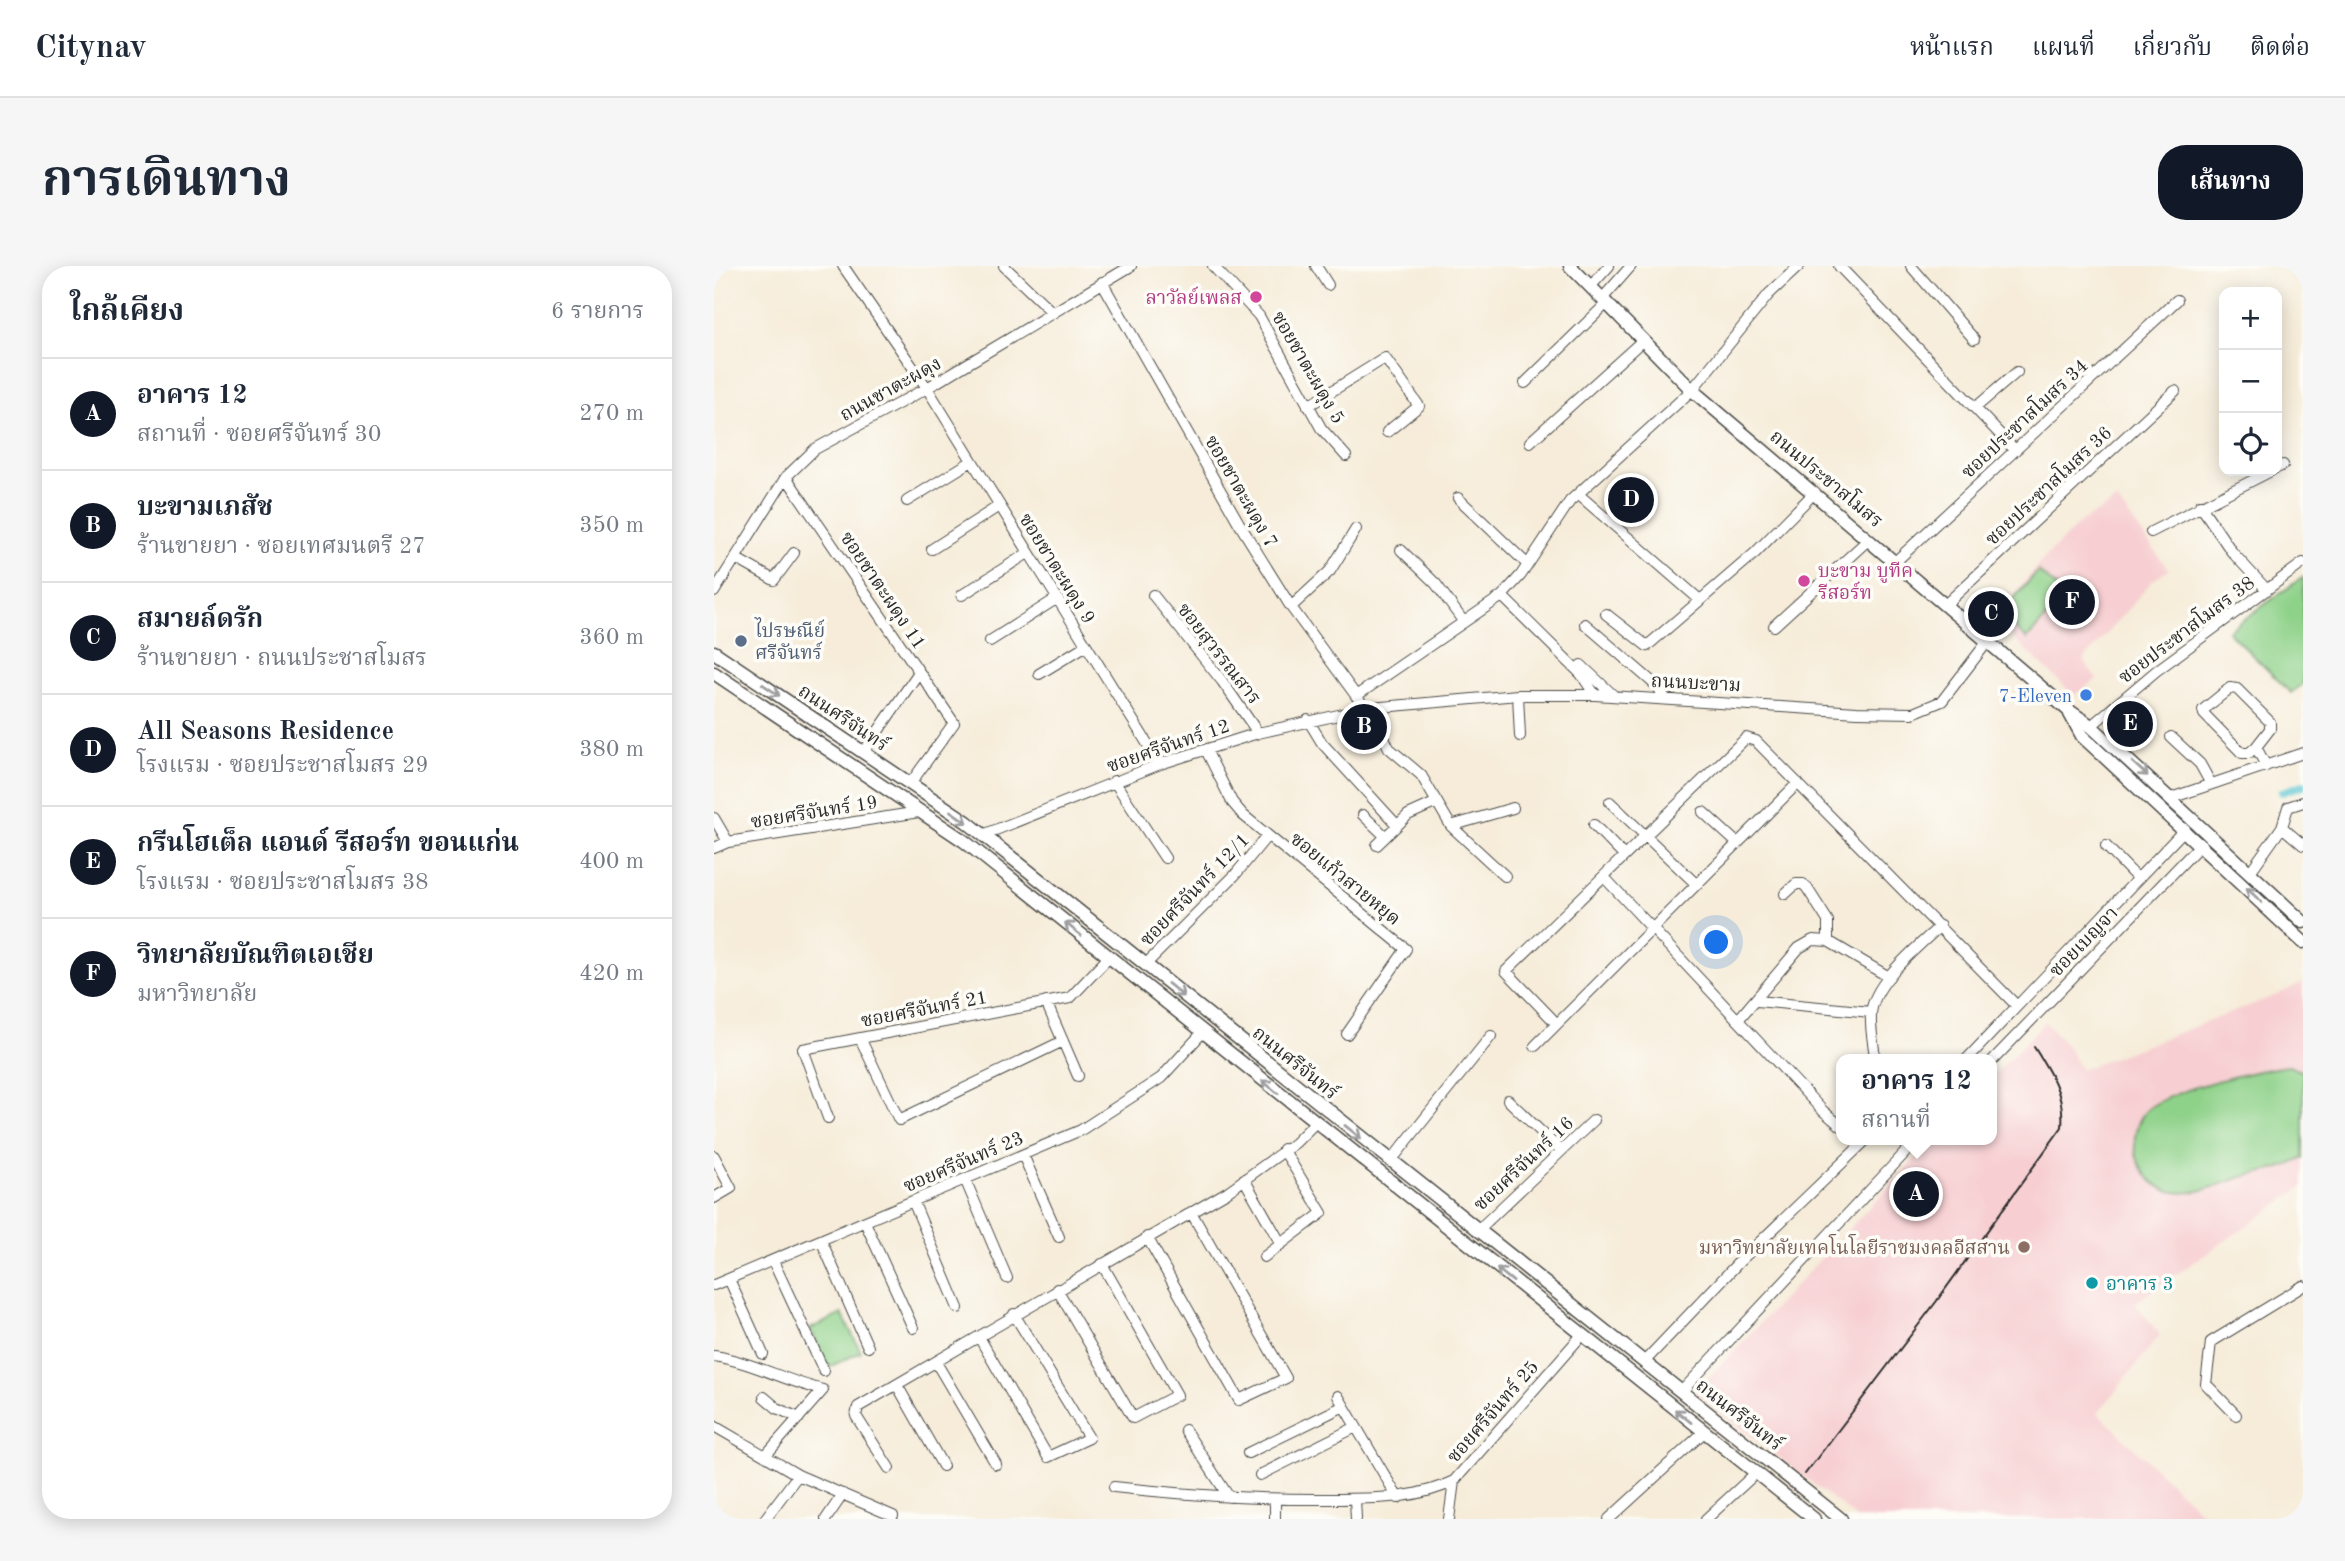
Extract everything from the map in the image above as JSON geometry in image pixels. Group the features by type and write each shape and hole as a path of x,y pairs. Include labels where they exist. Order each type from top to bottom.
{"main road":[{"name":"ถนนประชาสโมสร","path":"1570,266 1692,390 2068,710 2091,726 2303,922"},
{"name":"ถนนศรีจันทร์","path":"714,652 983,835 1841,1519"},
{"name":"ถนนศรีจันทร์","path":"714,673 969,845 1808,1517"},
{"name":"ถนนประชาสโมสร","path":"2068,710 2082,736 2201,844 2303,942"},
{"path":"969,845 983,835"},
{"path":"1632,1374 1644,1362"}],"street":[{"name":"ซอยชาตะผดุง 9","path":"843,266 927,388 1160,764"},
{"path":"1004,266 1053,313"},
{"name":"ถนนชาตะผดุง","path":"714,592 786,477 815,449 927,388 1131,266"},
{"name":"ซอยชาตะผดุง 5","path":"1213,266 1259,316 1321,428 1346,456"},
{"path":"1316,266 1328,285"},
{"path":"1590,287 1609,266"},
{"path":"1525,383 1604,302 1631,266"},
{"path":"1356,696 1502,596 1578,494 1692,390 1769,294 1799,266"},
{"path":"1839,266 2015,450"},
{"path":"1911,266 1974,339"},
{"name":"ซอยชาตะผดุง 7","path":"1102,282 1240,525 1292,607 1367,708 1389,748 1421,775 1451,826 1505,876"},
{"name":"ซอยประชาสโมสร 34","path":"1895,562 2177,300"},
{"path":"1530,442 1642,341"},
{"path":"1308,406 1385,358 1419,406 1387,432"},
{"path":"1975,408 2017,372"},
{"name":"ซอยประชาสโมสร 36","path":"1945,605 2175,391"},
{"path":"907,501 972,461"},
{"path":"2151,532 2261,476"},
{"name":"ซอยชาตะผดุง 11","path":"786,477 954,723 910,784"},
{"path":"1606,614 1647,646 1755,552 1815,492"},
{"path":"1578,494 1700,600"},
{"path":"1458,498 1527,564"},
{"path":"2200,505 2232,552 2267,590"},
{"path":"932,549 999,506"},
{"path":"1292,607 1330,571 1356,530"},
{"path":"1774,626 1869,539"},
{"path":"1401,550 1436,584 1463,621"},
{"path":"735,558 774,580 794,553"},
{"path":"962,595 1028,553"},
{"name":"ซอยประชาสโมสร 38","path":"2091,726 2156,671 2303,563"},
{"name":"ซอยสุวรรณสาร","path":"1153,595 1222,681 1258,733"},
{"path":"1502,596 1581,674 1595,695"},
{"path":"990,641 1056,599"},
{"path":"1585,624 1658,687 1665,698"},
{"name":"ถนนบะขาม","path":"1367,708 1518,695 1614,695 1857,712 1913,713 1942,701 1988,641"},
{"path":"1039,674 1085,646"},
{"path":"1571,656 1614,695"},
{"path":"863,753 919,671"},
{"path":"2230,688 2237,689 2270,722 2270,729 2256,747 2249,753 2242,753 2204,715 2203,710 2230,688"},
{"path":"1518,695 1520,736"},
{"name":"ซอยศรีจันทร์ 12","path":"983,835 1160,764 1258,733 1367,708"},
{"path":"1308,720 1322,743 1396,824"},
{"path":"2171,737 2200,764 2211,784"},
{"path":"1557,1024 1506,971 1746,738 1756,741 2017,1006"},
{"path":"2256,747 2266,766"},
{"name":"ซอยแก้วสายหยุด","path":"1206,750 1232,802 1267,836 1406,949 1347,1034"},
{"path":"2171,798 2303,753"},
{"path":"1114,781 1166,858"},
{"path":"1535,1046 1798,783"},
{"path":"1377,845 1396,824 1437,802"},
{"path":"1610,802 1696,884"},
{"path":"2250,872 2282,827 2288,807 2303,802"},
{"path":"1451,826 1513,808"},
{"name":"ซอยศรีจันทร์ 19","path":"714,848 728,842 919,812"},
{"path":"1703,812 1737,843"},
{"path":"1363,815 1384,835"},
{"path":"714,818 728,842"},
{"path":"1594,825 1624,856"},
{"path":"2282,827 2303,845"},
{"path":"1972,1054 2185,830"},
{"name":"ซอยศรีจันทร์ 12/1","path":"1145,965 1235,875 1267,836"},
{"name":"ซอยเบญจา","path":"1997,1056 2201,844"},
{"path":"2106,846 2138,879"},
{"path":"1604,877 1822,1110 1836,1121"},
{"path":"1785,894 1796,884 1803,884 1807,888 1828,920 1828,942"},
{"path":"1875,1054 1871,1012 1889,977 1940,926"},
{"path":"1738,1020 1757,1001 1799,948 1813,940 1828,942 1889,977"},
{"name":"ซอยศรีจันทร์ 21","path":"828,1118 803,1049 1070,998 1109,957"},
{"path":"1757,1001 1871,1012"},
{"path":"1046,1002 1077,1076"},
{"name":"ซอยศรีจันทร์ 23","path":"714,1285 1081,1130 1161,1078 1202,1033"},
{"path":"1390,1162 1491,1036"},
{"path":"860,1038 899,1120 1062,1041"},
{"path":"1508,1100 1561,1151"},
{"name":"ซอยศรีจันทร์ 16","path":"1477,1231 1594,1120"},
{"path":"889,1468 856,1416 858,1407 937,1364 1014,1314 1244,1179 1286,1147 1297,1142 1312,1121"},
{"path":"1644,1362 1739,1262 1858,1145"},
{"path":"1681,1392 1912,1145"},
{"path":"1264,1257 1322,1213 1286,1147"},
{"path":"1023,1155 1059,1237"},
{"path":"714,1156 731,1188 714,1198"},
{"path":"1244,1179 1281,1244"},
{"path":"965,1180 1007,1278"},
{"path":"913,1201 958,1308"},
{"path":"1147,1237 1239,1400 1286,1378 1191,1212"},
{"path":"865,1222 913,1328"},
{"path":"821,1240 868,1347"},
{"path":"773,1261 824,1371"},
{"path":"1057,1289 1133,1418 1177,1395 1102,1264"},
{"path":"729,1279 763,1354"},
{"path":"2236,1415 2206,1384 2211,1342 2303,1286"},
{"path":"979,1337 1048,1457 1088,1438 1014,1314"},
{"name":"ซอยศรีจันทร์ 25","path":"1449,1519 1454,1481 1581,1336"},
{"path":"714,1356 739,1360 786,1381 824,1390 765,1456"},
{"path":"937,1364 996,1464"},
{"path":"897,1385 943,1466"},
{"path":"1338,1396 1398,1498"},
{"path":"764,1397 777,1408 799,1418"},
{"path":"1248,1453 1344,1406"},
{"path":"714,1426 798,1475 893,1516"},
{"path":"1260,1475 1356,1427"},
{"path":"1185,1430 1229,1497"},
{"path":"1609,1519 1704,1432"},
{"path":"1706,1519 1756,1473"},
{"path":"765,1519 798,1475"},
{"path":"1114,1487 1275,1500 1355,1499 1398,1498 1429,1493 1454,1481"},
{"path":"826,1519 843,1494"},
{"path":"1355,1499 1356,1519"},
{"path":"1275,1500 1275,1519"}],"shaded area":[{"path":"2117,500 2169,570 2153,580 2083,661 2097,679 2074,695 1996,622 1997,616 2041,561 2081,522"},
{"name":"มหาวิทยาลัยเทคโนโลยีราชมงคลอีสสาน","path":"2303,982 2303,1187 2135,1303 2160,1335 2098,1413 2208,1519 1858,1519 1695,1392 1928,1145 1997,1145 1997,1072 2045,1022 2067,1046 2081,1070 2277,995"}],"green space":[{"path":"2038,571 2066,595 2027,639 2000,614"},
{"path":"2303,577 2303,684 2291,693 2228,631"},
{"path":"2289,1066 2303,1072 2303,1158 2282,1168 2183,1193 2163,1188 2152,1182 2144,1172 2138,1162 2135,1137 2144,1113 2154,1105 2212,1082"},
{"path":"842,1314 861,1352 829,1367 810,1329"}],"waterway":[{"path":"2282,792 2303,785"}],"tram line":[{"path":"1805,1474 1936,1302 2062,1127 2059,1094 2034,1047"}],"place":[{"name":"ลาวัลย์เพลส","path":"1256,297"},
{"name":"All Seasons Residence","path":"1631,500"},
{"name":"บะขาม บูทีค รีสอร์ท","path":"1804,581"},
{"name":"วิทยาลัยบัณฑิตเอเชีย","path":"2072,602"},
{"name":"สมายล์ดรัก","path":"1991,614"},
{"name":"ไปรษณีย์ ศรีจันทร์","path":"741,641"},
{"name":"7-Eleven","path":"2086,695"},
{"name":"กรีนโฮเต็ล แอนด์ รีสอร์ท ขอนแก่น","path":"2130,724"},
{"name":"บะขามเภสัช","path":"1364,727"},
{"name":"อาคาร 12","path":"1916,1194"},
{"name":"มหาวิทยาลัยเทคโนโลยีราชมงคลอีสสาน","path":"2024,1247"},
{"name":"อาคาร 3","path":"2092,1283"}]}
